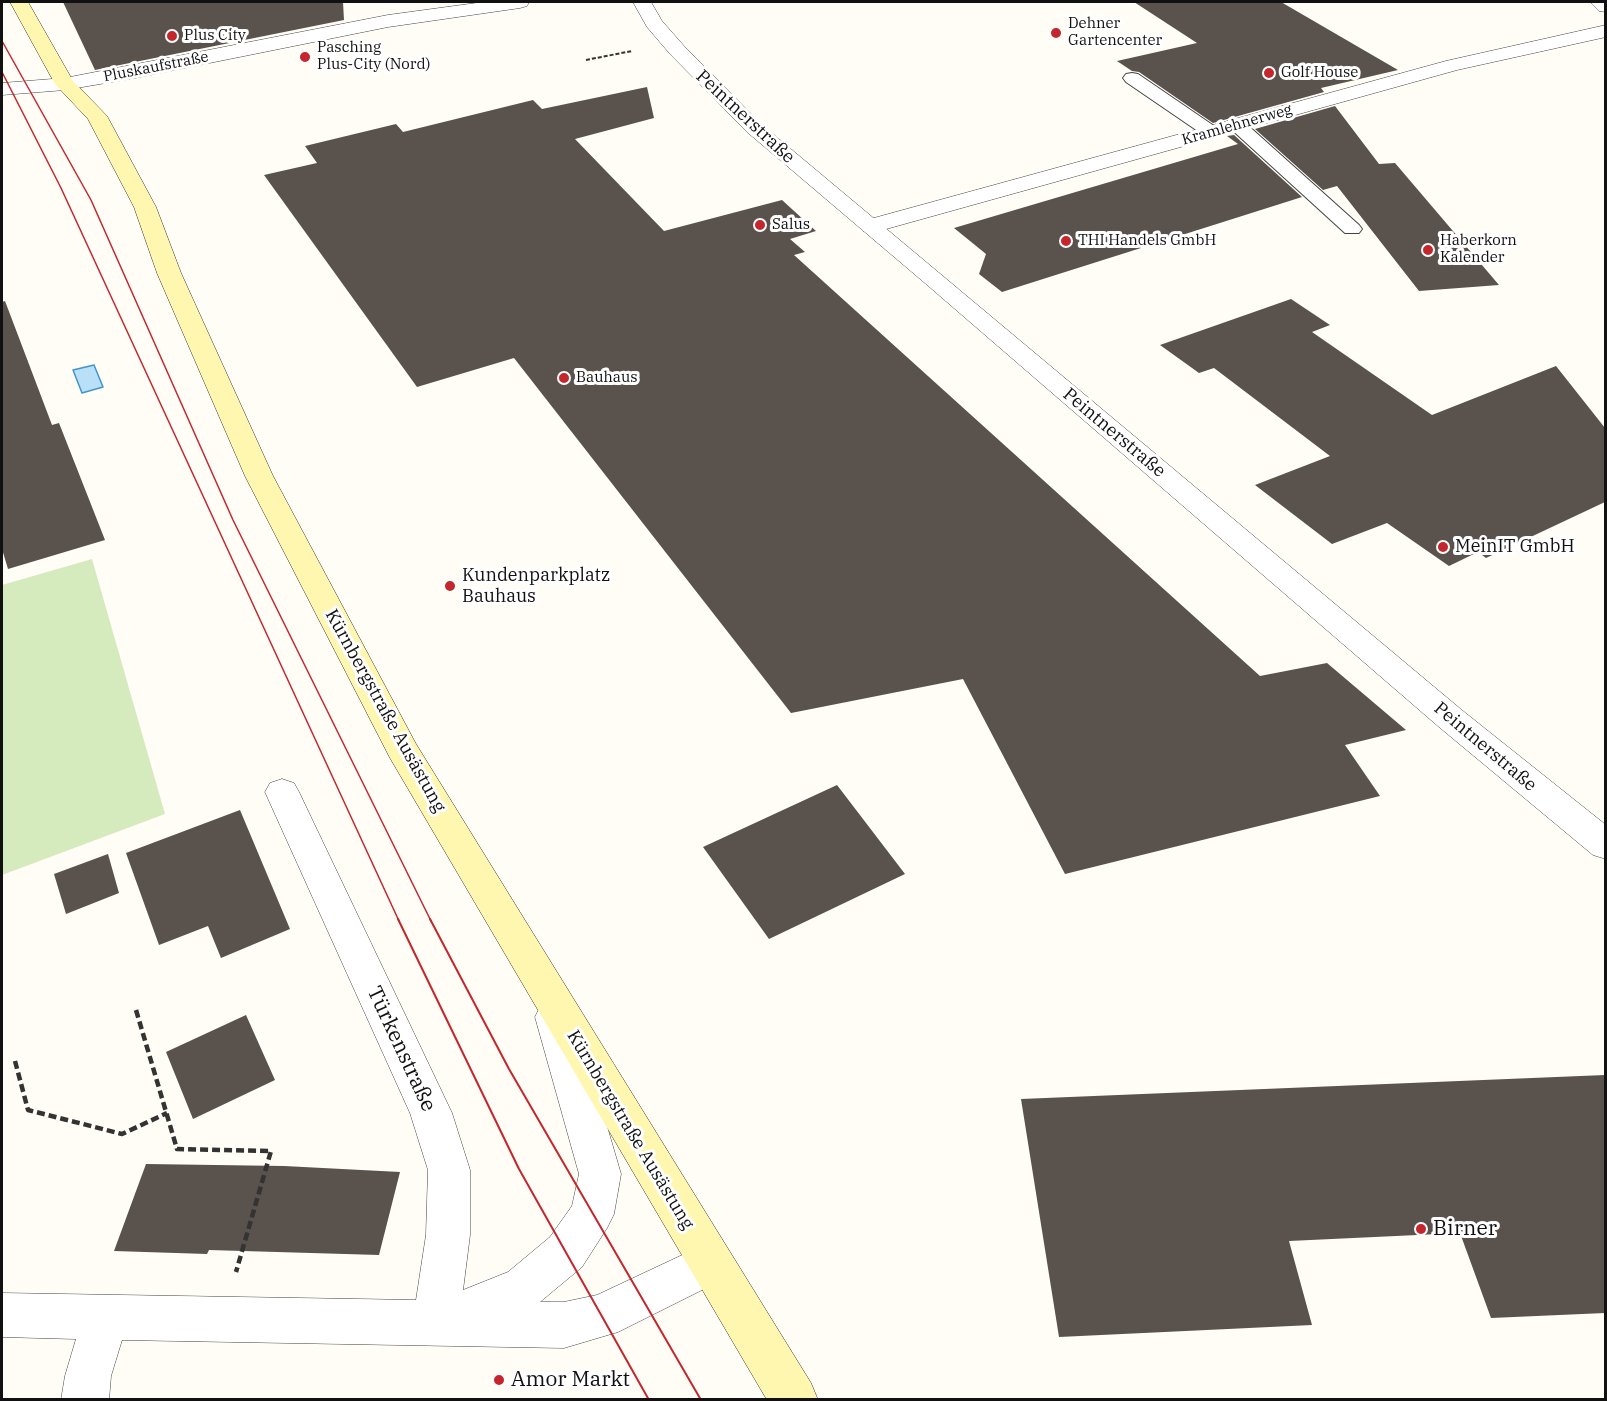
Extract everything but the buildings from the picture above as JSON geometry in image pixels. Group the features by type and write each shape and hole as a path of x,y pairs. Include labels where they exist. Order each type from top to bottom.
{"main road":[{"name":"Kürnbergstraße Ausästung","path":"19,2 65,84 97,116 145,207 169,273 259,476 402,749 794,1400"}],"street":[{"path":"388,21 458,2"},
{"path":"388,21 520,2"},
{"name":"Peintnerstraße","path":"642,2 654,23 697,73 754,128 1451,719 1605,845"},
{"path":"1599,2 1605,7"},
{"name":"Pluskaufstraße","path":"2,89 65,84 388,21"},
{"name":"Kramlehnerweg","path":"871,226 1452,65 1605,31"},
{"name":"Türkenstraße","path":"282,792 431,1113 448,1170 448,1235 436,1323"},
{"path":"436,1323 524,1287 566,1252 592,1214 600,1173 549,995"},
{"path":"2,1315 564,1325 602,1316 710,1263"},
{"path":"85,1400 88,1376 106,1317"}],"lane":[{"path":"1132,78 1211,132"},
{"path":"1237,125 1352,229"}],"path":[{"path":"586,60 637,50"},
{"path":"136,1010 177,1149 271,1151 236,1274 256,1274 243,1320"},
{"path":"15,1061 28,1110 122,1134 167,1113"}],"green space":[{"path":"92,559 165,814 2,875 2,585"}],"water":[{"path":"94,365 103,387 82,393 73,370"}],"tram line":[{"path":"2,41 91,200 233,520 430,919"},
{"path":"2,72 61,188 399,921"},
{"path":"398,919 519,1169 649,1400"},
{"path":"430,919 509,1069 701,1400"}],"place":[{"name":"Dehner Gartencenter","path":"1056,33"},
{"name":"Plus City","path":"172,36"},
{"name":"Pasching Plus-City (Nord)","path":"305,57"},
{"name":"Golf House","path":"1269,73"},
{"name":"Salus","path":"760,225"},
{"name":"THI Handels GmbH","path":"1066,241"},
{"name":"Haberkorn Kalender","path":"1428,250"},
{"name":"Bauhaus","path":"564,378"},
{"name":"MeinIT GmbH","path":"1443,547"},
{"name":"Kundenparkplatz Bauhaus","path":"450,586"},
{"name":"Birner","path":"1421,1229"},
{"name":"Amor Markt","path":"499,1380"}]}
